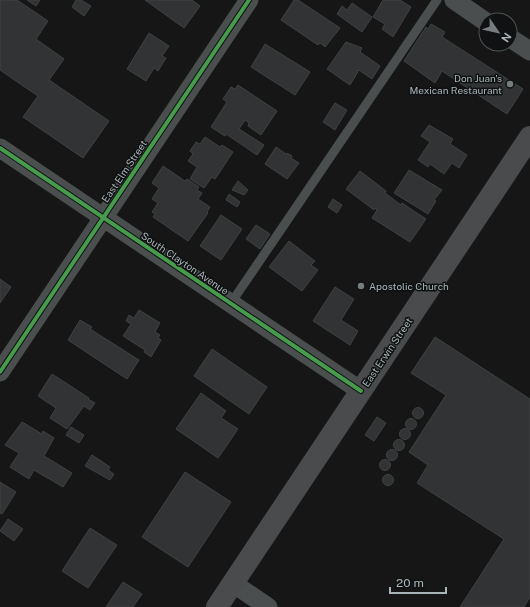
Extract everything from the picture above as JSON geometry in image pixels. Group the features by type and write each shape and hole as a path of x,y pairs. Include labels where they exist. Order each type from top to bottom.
{"main road":[{"name":"East Erwin Street","path":"218,607 530,137"}],"street":[{"name":"East Elm Street","path":"0,372 249,0"},
{"path":"454,0 478,16"},
{"path":"518,43 530,51"},
{"name":"South Clayton Avenue","path":"0,148 361,391"},
{"path":"234,584 268,607"}],"lane":[{"path":"231,303 437,0"}],"building":[{"path":"0,0 17,0 48,21 36,39 64,59 49,80 109,121 83,158 23,117 38,96 0,70"},
{"path":"27,0 40,0 36,6"},
{"path":"76,0 81,0 91,6 84,16 72,7"},
{"path":"145,0 192,0 200,6 184,28"},
{"path":"294,0 298,0 340,28 325,47 320,43 318,45 281,20"},
{"path":"383,0 400,0 411,7 393,37 382,29 385,24 373,17"},
{"path":"352,3 372,17 362,32 337,14 342,6 347,10"},
{"path":"431,24 445,32 442,37 523,89 507,114 442,71 435,83 404,61 426,27 428,29"},
{"path":"149,33 169,46 162,56 166,58 158,71 154,68 146,81 127,69"},
{"path":"346,42 362,48 360,52 380,66 372,79 359,70 350,85 327,69"},
{"path":"265,44 310,72 295,95 251,67"},
{"path":"238,85 277,111 261,135 248,126 249,123 245,120 239,129 264,145 257,155 226,134 225,136 211,127 227,102 223,99 231,87 235,89"},
{"path":"335,103 347,110 335,130 323,122"},
{"path":"429,125 453,139 450,144 467,155 459,168 452,163 444,174 430,164 428,167 418,160 430,142 421,136"},
{"path":"205,137 220,147 222,145 233,152 215,179 212,177 204,188 190,179 197,167 188,161 193,154 190,151 196,142 200,144"},
{"path":"276,147 292,156 291,158 299,163 287,179 265,164"},
{"path":"163,166 185,181 187,179 199,187 197,190 202,193 198,199 210,207 207,212 208,213 188,241 153,217 155,214 152,212 158,203 152,199 159,188 152,183"},
{"path":"409,170 442,190 434,200 436,201 428,214 394,193"},
{"path":"360,171 386,191 385,193 401,205 402,203 426,219 410,242 372,218 377,210 375,208 374,210 346,189"},
{"path":"238,181 248,190 244,195 232,190"},
{"path":"229,194 240,202 237,207 226,200"},
{"path":"333,199 342,205 337,213 328,207"},
{"path":"221,215 242,229 221,260 200,246"},
{"path":"256,225 270,234 260,249 246,239"},
{"path":"289,241 315,261 311,265 318,270 302,291 269,267"},
{"path":"0,279 11,287 0,303"},
{"path":"335,287 354,299 341,320 358,331 350,345 313,321"},
{"path":"139,310 160,323 155,332 160,335 158,338 161,340 151,357 144,352 145,350 123,336 131,324 126,321 129,315 134,318"},
{"path":"80,320 92,327 90,329 139,360 127,379 68,340"},
{"path":"435,337 530,399 530,597 524,607 460,607 504,539 417,483 428,465 409,452 446,395 411,373"},
{"path":"212,349 267,387 249,414 194,376"},
{"path":"52,374 95,403 90,410 84,406 67,429 50,418 56,408 38,396"},
{"path":"201,393 226,411 221,418 238,429 218,458 176,429"},
{"path":"416,408 420,408 422,409 422,417 416,418 413,415 413,411"},
{"path":"377,417 386,423 374,441 365,435"},
{"path":"409,419 413,419 415,420 415,428 409,429 406,426 406,422"},
{"path":"22,422 42,434 43,431 54,438 44,456 72,473 63,487 34,470 29,479 10,467 19,453 5,445"},
{"path":"71,427 84,435 79,443 66,435"},
{"path":"403,429 407,429 409,430 409,438 403,439 400,436 400,432"},
{"path":"397,440 401,440 403,441 403,449 397,450 394,447 394,443"},
{"path":"390,450 394,450 396,451 396,459 390,460 387,457 387,453"},
{"path":"92,455 110,467 108,470 114,474 110,480 85,466"},
{"path":"383,460 387,460 389,461 389,469 383,470 380,467 380,463"},
{"path":"185,472 231,502 188,567 142,537"},
{"path":"386,475 390,475 392,476 392,484 386,485 383,482 383,478"},
{"path":"0,482 16,492 2,514 0,513"},
{"path":"8,519 23,529 14,541 0,531"},
{"path":"90,528 117,545 88,588 62,571"},
{"path":"123,582 142,594 133,607 106,607"}],"cycle path":[{"path":"0,372 249,0"},
{"path":"0,148 361,391"}],"place":[{"name":"Don Juan's Mexican Restaurant","path":"510,84"},
{"name":"Apostolic Church","path":"361,286"}]}
